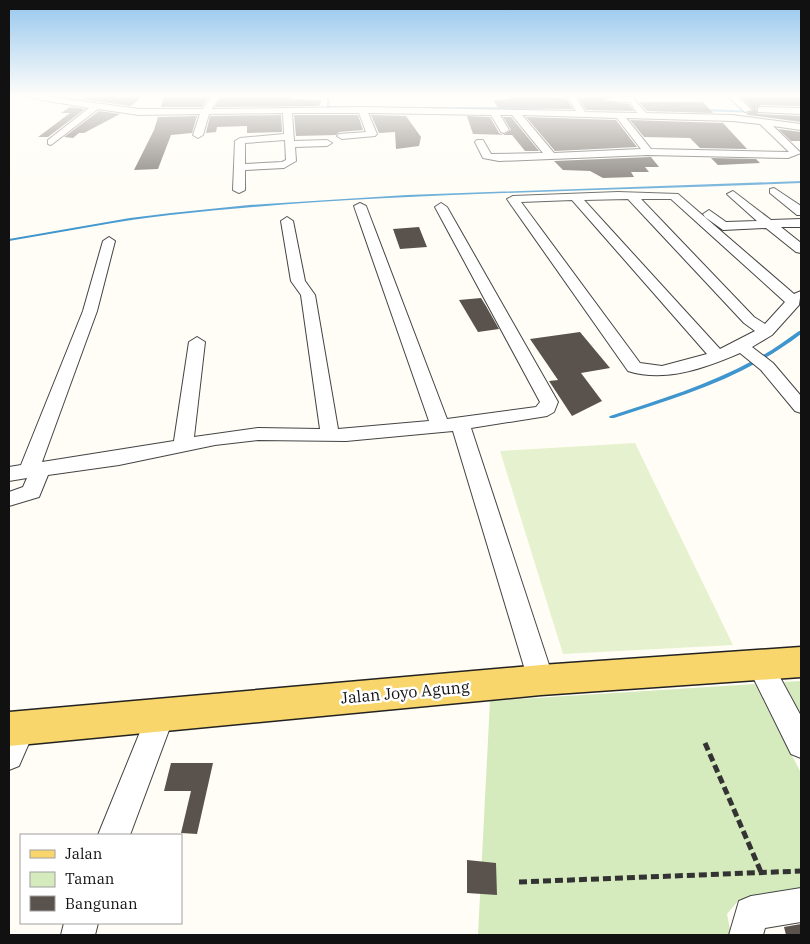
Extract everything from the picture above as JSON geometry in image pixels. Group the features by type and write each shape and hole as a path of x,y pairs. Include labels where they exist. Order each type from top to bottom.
{"main road":[{"name":"Jalan Joyo Agung","path":"13,738 161,714 542,680 801,662"}],"street":[{"path":"538,140 551,156"},
{"path":"639,140 648,152"},
{"path":"480,142 487,156 491,157 648,152 788,155 796,153 782,140"},
{"path":"239,190 240,141 327,143"},
{"path":"240,167 288,164 295,156 288,141"},
{"path":"774,191 801,212"},
{"path":"733,194 801,249"},
{"path":"669,195 679,198 797,299 749,351 717,356 654,372 641,372 634,367 513,199 574,196 669,195"},
{"path":"574,196 717,356"},
{"path":"632,196 749,320 766,332"},
{"path":"689,196 723,226 801,223"},
{"path":"360,206 450,425 542,680"},
{"path":"9,474 258,434 330,435 450,425 541,412 548,408 549,402 441,207"},
{"path":"287,221 298,281 308,295 330,435"},
{"path":"9,499 32,492 35,470 90,311 109,242"},
{"path":"183,445 197,342"},
{"path":"749,351 775,374 801,407"},
{"path":"760,665 801,744"},
{"path":"114,834 161,714"},
{"path":"746,935 751,913 801,905"}],"path":[{"path":"705,742 761,872"},
{"path":"519,882 801,870"}],"green space":[{"path":"635,443 733,645 563,654 500,451"},
{"path":"801,681 801,714 784,682"},
{"path":"755,684 801,773 801,890 738,901 727,914 731,935 478,935 490,701"}],"building":[{"path":"149,140 169,140 158,169 134,170"},
{"path":"395,140 420,140 419,146 396,149"},
{"path":"516,140 530,140 539,151 525,151"},
{"path":"546,140 632,140 637,147 555,151"},
{"path":"692,140 739,140 747,149 700,148"},
{"path":"651,157 659,167 645,167 649,172 631,172 634,177 603,178 590,171 563,170 554,161"},
{"path":"711,158 756,159 760,163 718,165"},
{"path":"419,227 427,247 400,249 393,229"},
{"path":"481,298 499,329 478,332 459,300"},
{"path":"580,332 610,368 581,373 602,401 572,416 549,381 558,380 530,339"},
{"path":"171,763 213,763 197,834 181,833 191,791 164,791"},
{"path":"467,860 496,863 497,895 467,893"},
{"path":"801,924 801,935 786,935 784,927"}],"waterway":[{"path":"9,240 130,219 249,206 407,196 801,182"},
{"path":"612,417 710,383 757,361 801,332"}]}
